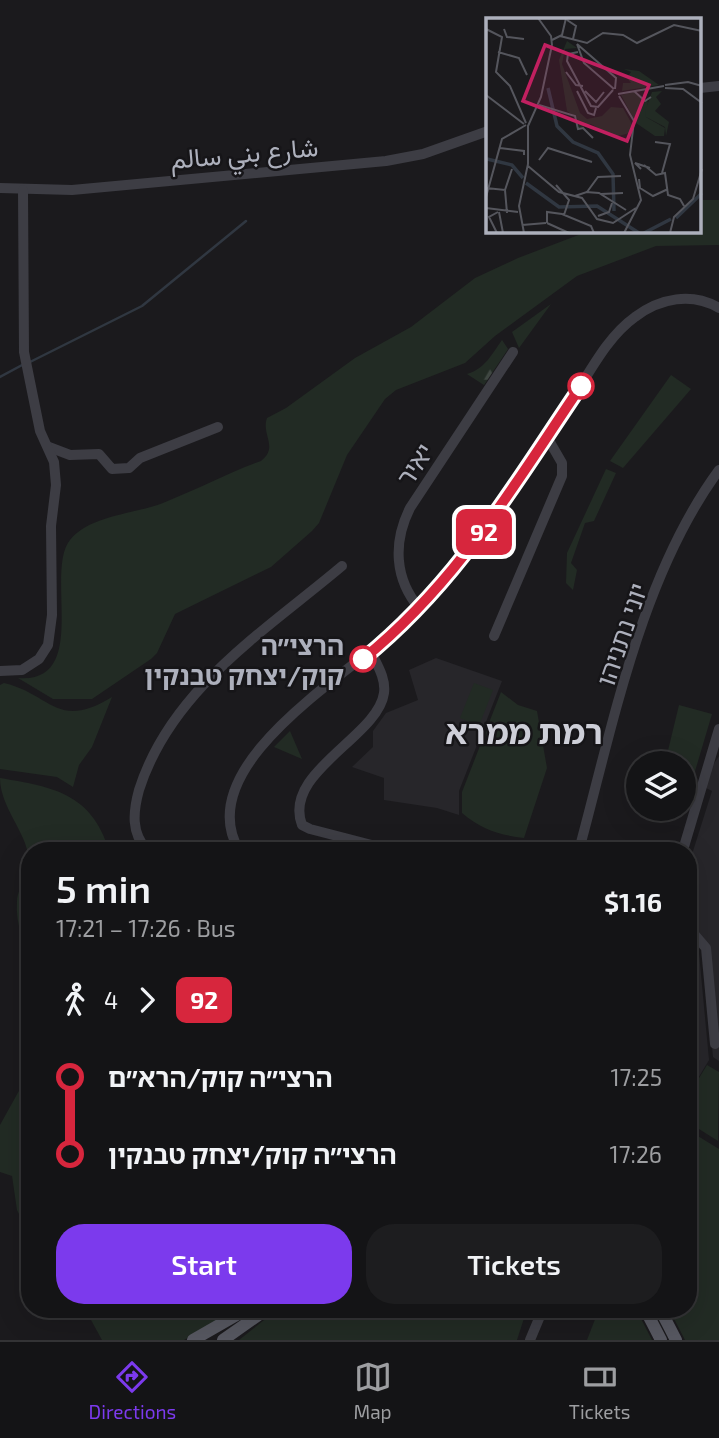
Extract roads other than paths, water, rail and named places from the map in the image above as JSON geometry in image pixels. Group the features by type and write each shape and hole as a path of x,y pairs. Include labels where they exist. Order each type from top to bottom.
{"main road":[{"path":"193,1340 231,1318"},
{"path":"223,1340 254,1318"},
{"path":"650,1318 661,1340"},
{"path":"665,1318 676,1340"}],"street":[{"name":"شارع بني سالم","path":"0,188 23,190 115,187 386,161 423,155 486,132"},
{"path":"0,671 22,670 39,659 48,645 52,615 51,526 56,485 49,447 40,431 24,352 23,190"},
{"path":"235,842 229,828 229,806 232,794 252,758 288,720 421,609 484,534 610,343 636,316 656,305 680,298 703,300 719,308"},
{"name":"יאיר","path":"421,609 413,600 400,571 398,542 401,528 410,508 513,352"},
{"path":"49,447 70,455 99,454 112,469 129,468 140,458 218,426"},
{"path":"494,636 562,476 559,455 547,436"},
{"name":"יוני נתניהו","path":"581,842 634,654 668,563 690,516 719,470"},
{"name":"יוני נתניהו","path":"690,516 719,482"},
{"path":"143,842 134,826 137,799 155,752 176,718 220,667 342,566"},
{"path":"360,842 310,829 302,825 299,814 305,792 318,771 372,718 381,704 383,680 371,652"},
{"path":"685,842 719,729"},
{"path":"697,938 706,948 715,1044"},
{"path":"530,1340 539,1318"}],"waterway":[{"path":"30,362 142,306 246,221"},
{"path":"0,377 24,364"}],"place":[{"name":"הרצי״ה קוק/יצחק טבנקין","path":"363,659"}],"district":[{"name":"רמת ממרא","path":"524,731"}]}
